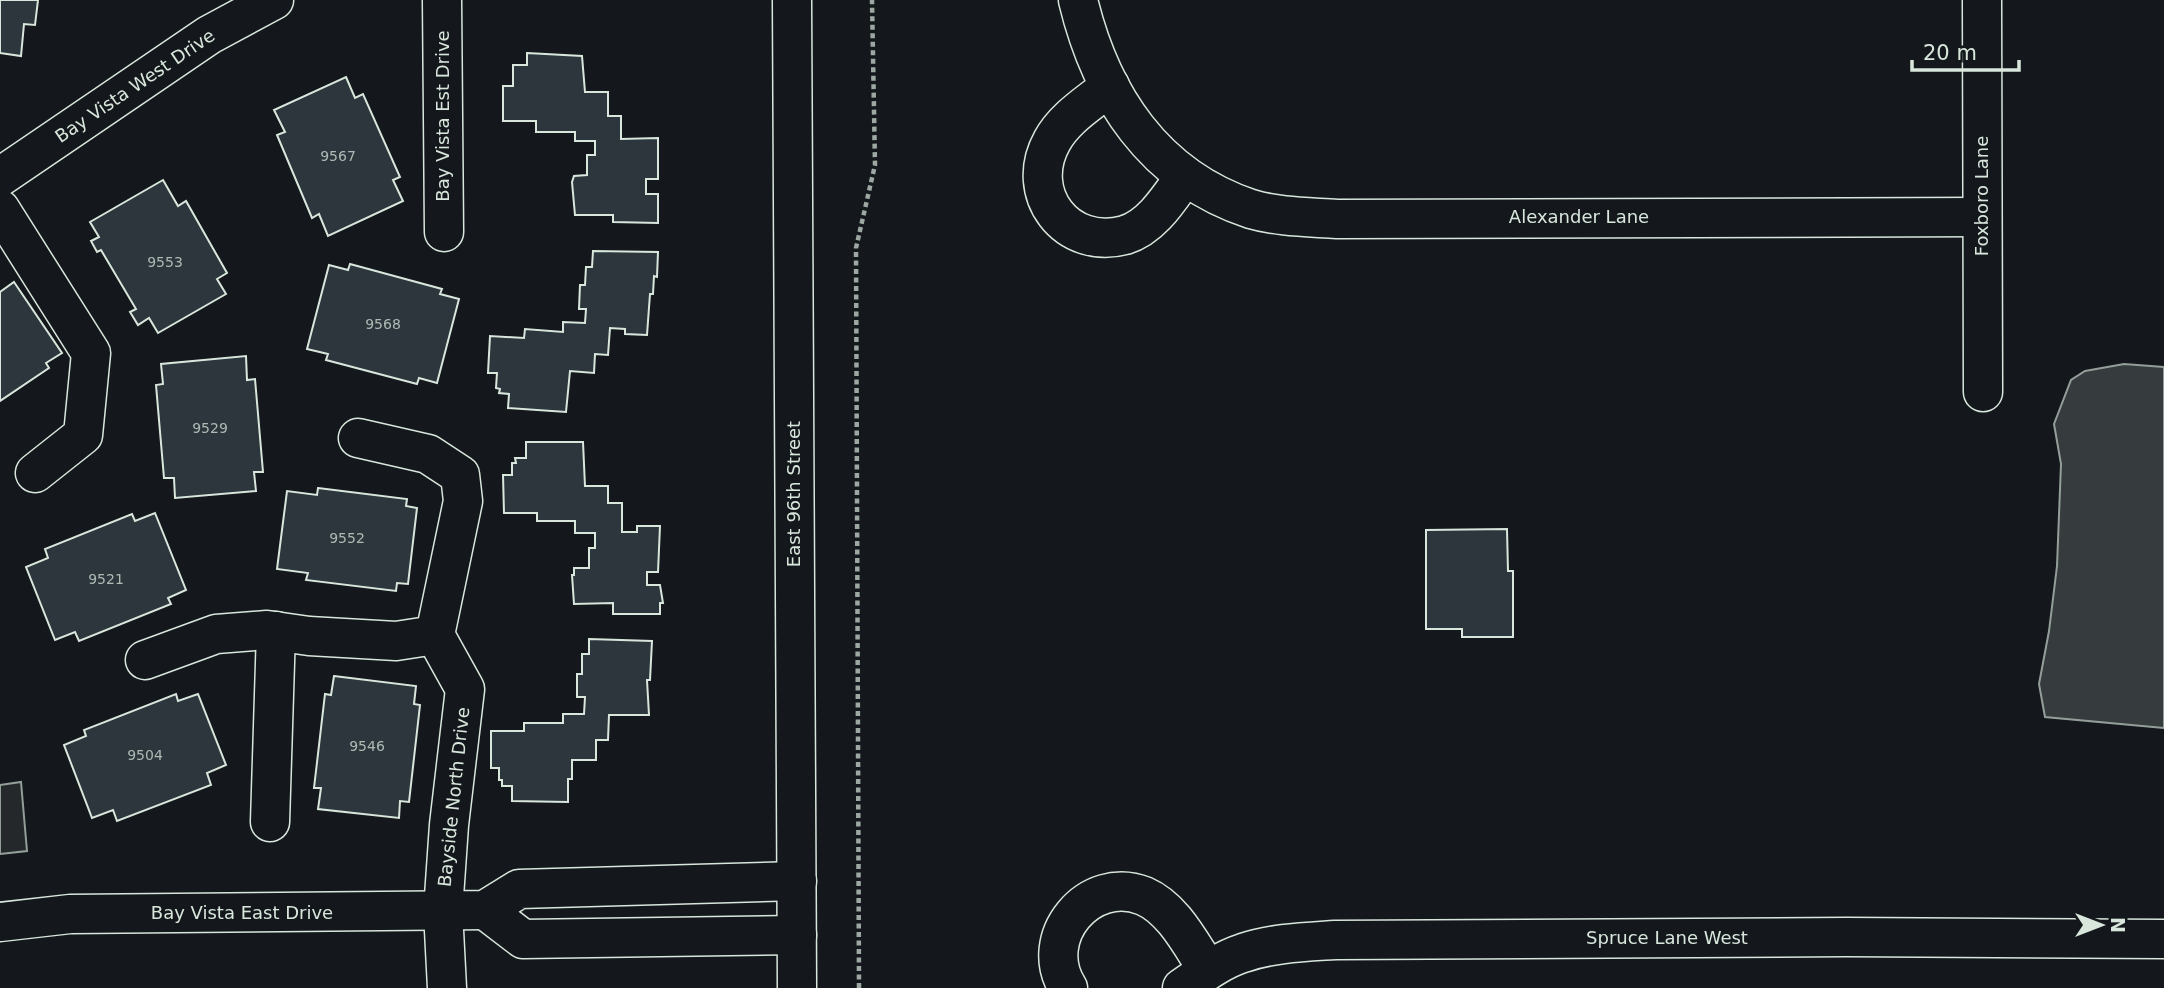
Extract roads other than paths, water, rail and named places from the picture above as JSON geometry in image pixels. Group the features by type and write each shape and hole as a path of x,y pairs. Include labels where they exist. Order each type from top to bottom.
{"street":[{"name":"Bay Vista West Drive","path":"4,167 209,35 274,0"},
{"name":"Bay Vista Est Drive","path":"442,0 444,232"},
{"name":"East 96th Street","path":"792,0 797,988"},
{"name":"Alexander Lane","path":"1079,0 1110,86 1130,122 1146,142 1185,176 1216,195 1254,210 1336,219 1982,218"},
{"name":"Foxboro Lane","path":"1982,0 1983,392"},
{"path":"1110,86 1065,121 1052,139 1044,158 1042,176 1045,195 1053,213 1071,228 1088,235 1126,235 1143,225 1161,209 1185,176"},
{"path":"0,209 91,353 83,435 35,474"},
{"path":"145,660 216,634 276,631 309,636 396,641 435,635 463,501 460,475 428,454 358,438"},
{"path":"270,822 276,631"},
{"name":"Bayside North Drive","path":"435,635 465,690 449,825 443,911 447,988"},
{"path":"797,881 519,889 485,911 523,939 797,936"},
{"path":"1068,988 1060,976 1056,957 1059,939 1068,920 1084,904 1122,892 1143,896 1160,906 1175,921 1195,979"},
{"name":"Bay Vista East Drive","path":"0,922 70,914 485,911"},
{"name":"Spruce Lane West","path":"1195,979 1243,953 1288,944 1335,940 1834,937 2164,939"}]}
